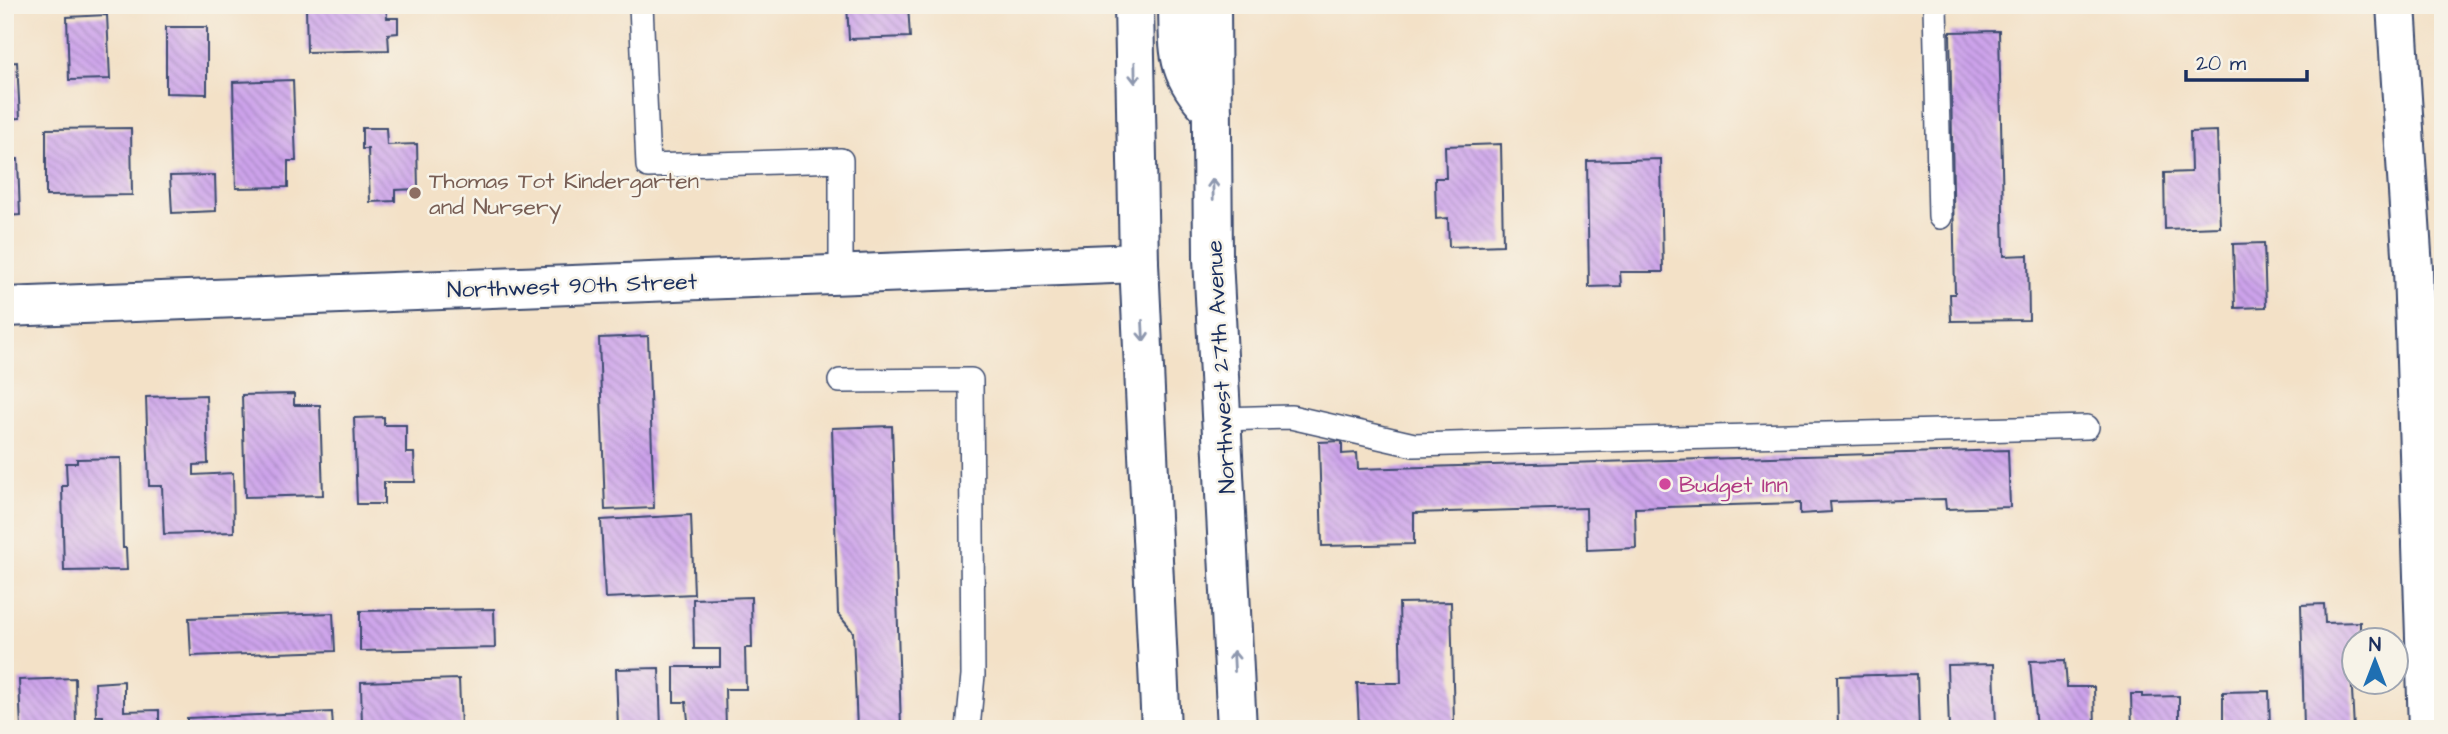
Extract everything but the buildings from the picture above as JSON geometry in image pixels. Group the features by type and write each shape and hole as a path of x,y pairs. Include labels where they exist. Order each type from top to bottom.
{"street":[{"path":"1134,5 1139,263 1161,729"},
{"path":"1178,5 1180,58 1191,90 1212,110"},
{"name":"Northwest 27th Avenue","path":"1211,5 1213,257 1237,729"},
{"path":"2396,5 2428,268 2428,729"},
{"name":"Northwest 90th Street","path":"5,307 1139,263"},
{"path":"1152,494 1178,584 1185,729"}],"lane":[{"path":"641,5 648,166 841,160 841,274"},
{"path":"1936,5 1940,217"},
{"path":"840,381 971,380 973,675 968,729"},
{"path":"1222,419 1291,417 1414,445 2087,427"}],"place":[{"name":"Thomas Tot Kindergarten and Nursery","path":"415,193"},
{"name":"Budget Inn","path":"1665,484"}]}
